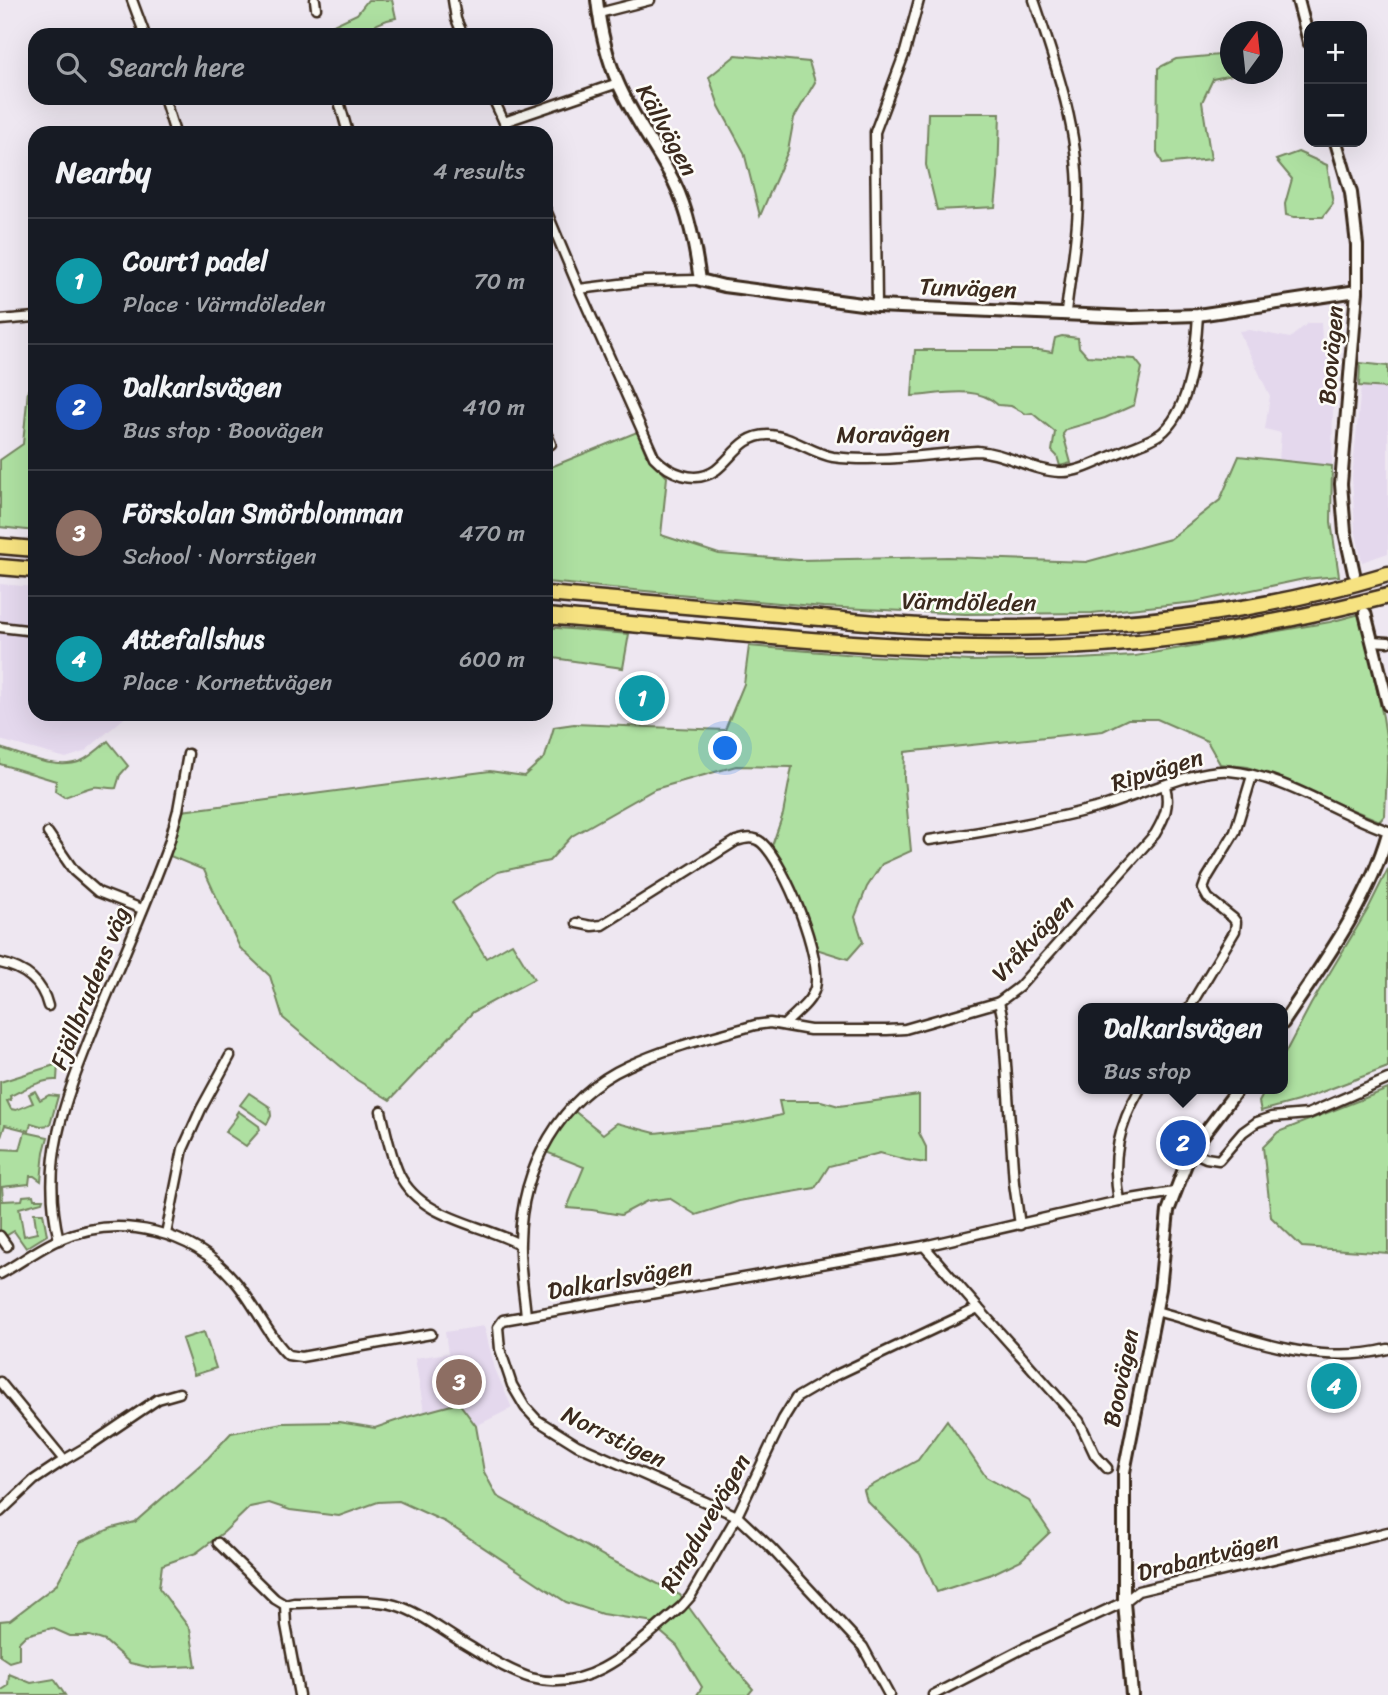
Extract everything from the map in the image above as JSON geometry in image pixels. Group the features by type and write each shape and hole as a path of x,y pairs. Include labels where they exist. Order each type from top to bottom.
{"highway":[{"path":"0,546 28,548"},
{"path":"0,567 28,569"},
{"name":"Värmdöleden","path":"553,595 877,623 994,628 1093,625 1194,615 1286,599 1388,574"},
{"name":"Värmdöleden","path":"553,617 891,644 1041,647 1152,640 1275,621 1388,596"}],"street":[{"path":"132,0 142,28"},
{"path":"453,0 460,28"},
{"name":"Källvägen","path":"597,0 598,13 618,83 675,184 690,227 700,280"},
{"path":"598,13 650,0"},
{"path":"877,306 875,132 905,52 919,0"},
{"path":"1034,0 1062,80 1076,166 1077,221 1066,313"},
{"path":"1298,0 1304,23"},
{"path":"504,122 618,83"},
{"path":"166,105 173,126"},
{"path":"340,105 346,126"},
{"path":"496,105 506,126"},
{"name":"Boovägen","path":"1337,147 1351,193 1357,245 1357,292 1341,484 1345,532 1354,573"},
{"name":"Moravägen","path":"553,227 654,457 662,465 689,477 716,470 743,443 767,435 831,456 870,458 977,451 994,452 1041,469 1061,473 1078,469 1163,433 1175,418 1192,373 1198,314"},
{"name":"Tunvägen","path":"579,289 644,281 700,280 724,286 877,306 1132,317 1198,314 1357,292"},
{"path":"0,320 28,318"},
{"path":"1365,613 1388,705"},
{"path":"0,626 28,630"},
{"path":"1372,641 1388,642"},
{"name":"Fjällbrudens väg","path":"59,1240 52,1213 51,1188 52,1157 59,1125 76,1073 169,843 188,754"},
{"name":"Ripvägen","path":"929,840 981,833 1097,807 1216,771 1252,776 1307,794 1388,832"},
{"path":"1192,1003 1235,932 1236,922 1208,898 1203,889 1235,832 1252,776"},
{"name":"Vråkvägen","path":"1020,1225 1014,1183 1003,1020 999,1002 1019,986 1155,834 1168,806 1165,786"},
{"path":"1288,1015 1357,908 1378,866 1388,832"},
{"path":"48,833 74,871 98,892 142,909"},
{"path":"577,923 602,925 736,841 747,838 761,842 783,870 812,950 816,975 810,998 783,1025"},
{"path":"0,963 19,967 38,982 48,1006"},
{"path":"526,1316 519,1244 530,1176 553,1131 569,1109 607,1078 640,1061 755,1025 770,1023 810,1030 905,1028 999,1002"},
{"path":"166,1234 183,1149 230,1056"},
{"path":"1191,1151 1219,1160 1243,1132 1257,1122 1308,1114 1388,1079"},
{"path":"1119,1201 1115,1171 1121,1129 1138,1094"},
{"name":"Boovägen","path":"1132,1695 1124,1602 1124,1472 1156,1311 1164,1237 1174,1192 1191,1151 1234,1094"},
{"path":"381,1111 395,1164 413,1195 433,1209 519,1244"},
{"name":"Dalkarlsvägen","path":"526,1316 924,1246 1119,1201 1174,1192"},
{"path":"0,1274 59,1240 107,1227 122,1227 166,1234 201,1250 234,1280 288,1355 301,1357 431,1334"},
{"path":"0,1236 6,1246"},
{"path":"924,1246 1079,1421 1095,1455 1107,1468"},
{"name":"Ringduvevägen","path":"285,1605 397,1605 494,1661 530,1678 579,1681 598,1674 681,1608 690,1597 737,1516 783,1419 796,1398 832,1377 978,1308"},
{"path":"1156,1311 1315,1354 1358,1355 1388,1349"},
{"name":"Norrstigen","path":"526,1316 503,1320 497,1332 512,1385 525,1407 559,1435 578,1445 737,1516 771,1548 855,1638 874,1665 889,1695"},
{"path":"0,1382 64,1460"},
{"path":"0,1512 34,1480 64,1460 93,1444 158,1399 179,1393"},
{"name":"Drabantvägen","path":"933,1695 1024,1648 1124,1602 1138,1591 1388,1532"},
{"path":"218,1542 266,1591 285,1605 299,1695"}],"shaded area":[{"path":"1308,323 1321,323 1322,339 1334,341 1332,466 1279,461 1281,433 1265,429 1270,396 1239,331 1250,330 1290,338"},
{"path":"1361,386 1388,388 1388,553 1362,562 1355,529 1352,478"},
{"path":"0,584 28,586 28,721 121,721 84,752 66,758 0,740"},
{"path":"484,1326 495,1369 512,1408 476,1426 459,1403 424,1412 415,1358 448,1353 445,1332"}],"green space":[{"path":"368,0 392,0 396,18 371,28 331,28 357,14"},
{"path":"736,55 809,62 815,82 794,118 788,151 760,216 744,152 719,106 709,77"},
{"path":"1220,55 1220,78 1213,79 1202,102 1211,159 1163,164 1157,152 1158,68 1176,59"},
{"path":"928,113 1000,113 995,207 937,210 926,165"},
{"path":"1298,152 1327,165 1333,204 1323,217 1286,215 1285,204 1292,179 1276,160"},
{"path":"1055,338 1078,338 1079,347 1087,356 1135,359 1142,368 1134,405 1105,418 1067,429 1063,434 1071,463 1060,466 1052,451 1055,432 1032,413 1026,414 1011,406 998,405 979,395 968,393 912,396 915,350 1052,352"},
{"path":"1360,363 1388,366 1388,388 1359,386"},
{"path":"28,390 28,530 0,527 0,460 23,444"},
{"path":"637,432 646,454 667,477 661,535 719,554 799,560 948,557 1086,562 1170,539 1220,500 1239,456 1332,466 1331,522 1339,576 1304,579 1195,602 1092,613 965,614 823,607 553,583 553,466"},
{"path":"1360,614 1388,749 1385,815 1380,821 1248,767 1220,764 1207,741 1157,719 1128,719 1103,731 905,752 904,778 911,851 882,864 867,887 855,917 863,942 848,959 816,949 796,891 772,846 783,814 792,767 736,766 655,789 572,836 549,861 498,872 452,902 486,958 512,943 534,979 473,1012 390,1100 357,1080 283,1018 270,976 240,948 204,870 170,856 182,811 490,771 524,776 545,757 554,727 574,724 725,730 744,684 749,646 971,661 1079,659 1135,656 1330,622"},
{"path":"553,628 629,634 623,668 553,658"},
{"path":"108,741 128,766 120,775 116,788 93,787 64,797 55,791 56,781 0,764 0,748 40,761 71,764 88,757"},
{"path":"1388,869 1388,1067 1298,1101 1261,1111 1259,1102 1263,1094 1288,1094 1288,1048"},
{"path":"58,1064 57,1080 33,1085 10,1096 11,1100 7,1101 11,1109 16,1110 33,1103 29,1094 35,1091 40,1100 49,1095 58,1096 50,1125 31,1123 29,1131 5,1125 0,1140 0,1082"},
{"path":"1388,1089 1388,1253 1302,1247 1271,1217 1263,1147 1278,1132"},
{"path":"249,1093 270,1107 271,1116 267,1124 240,1105"},
{"path":"919,1095 919,1133 926,1147 926,1163 880,1153 829,1166 815,1188 739,1201 696,1215 669,1198 647,1201 621,1215 567,1208 584,1167 546,1152 555,1133 573,1110 603,1134 617,1123 655,1133 744,1123 782,1115 779,1101 821,1101 839,1106"},
{"path":"238,1111 259,1126 260,1130 246,1146 225,1132"},
{"path":"25,1132 48,1137 41,1181 30,1176 29,1184 2,1187 3,1201 22,1200 23,1196 33,1195 34,1199 43,1199 42,1202 19,1208 24,1236 37,1233 34,1213 43,1213 47,1235 26,1248 14,1231 4,1237 0,1230 0,1149 20,1150"},
{"path":"204,1332 216,1368 194,1375 182,1339"},
{"path":"459,1403 476,1426 484,1472 497,1496 680,1595 721,1652 753,1689 748,1695 697,1695 702,1687 677,1646 648,1621 602,1614 566,1602 445,1522 399,1501 378,1502 339,1516 290,1510 269,1503 250,1507 224,1532 196,1553 162,1565 159,1588 190,1629 196,1666 152,1668 130,1663 105,1641 90,1636 70,1636 52,1628 26,1635 19,1642 19,1659 9,1662 0,1656 0,1621 10,1620 56,1585 80,1542 112,1528 135,1522 208,1458 231,1433 282,1423 339,1422 375,1428"},
{"path":"947,1420 986,1477 1029,1501 1050,1532 1021,1560 992,1574 937,1592 920,1554 867,1501 864,1490 918,1460"},
{"path":"9,1674 31,1683 54,1679 65,1695 0,1695 0,1691 8,1686"}],"place":[{"name":"Court1 padel","path":"642,698"},
{"name":"Dalkarlsvägen","path":"1183,1143"},
{"name":"Förskolan Smörblomman","path":"459,1382"},
{"name":"Attefallshus","path":"1334,1386"}]}
